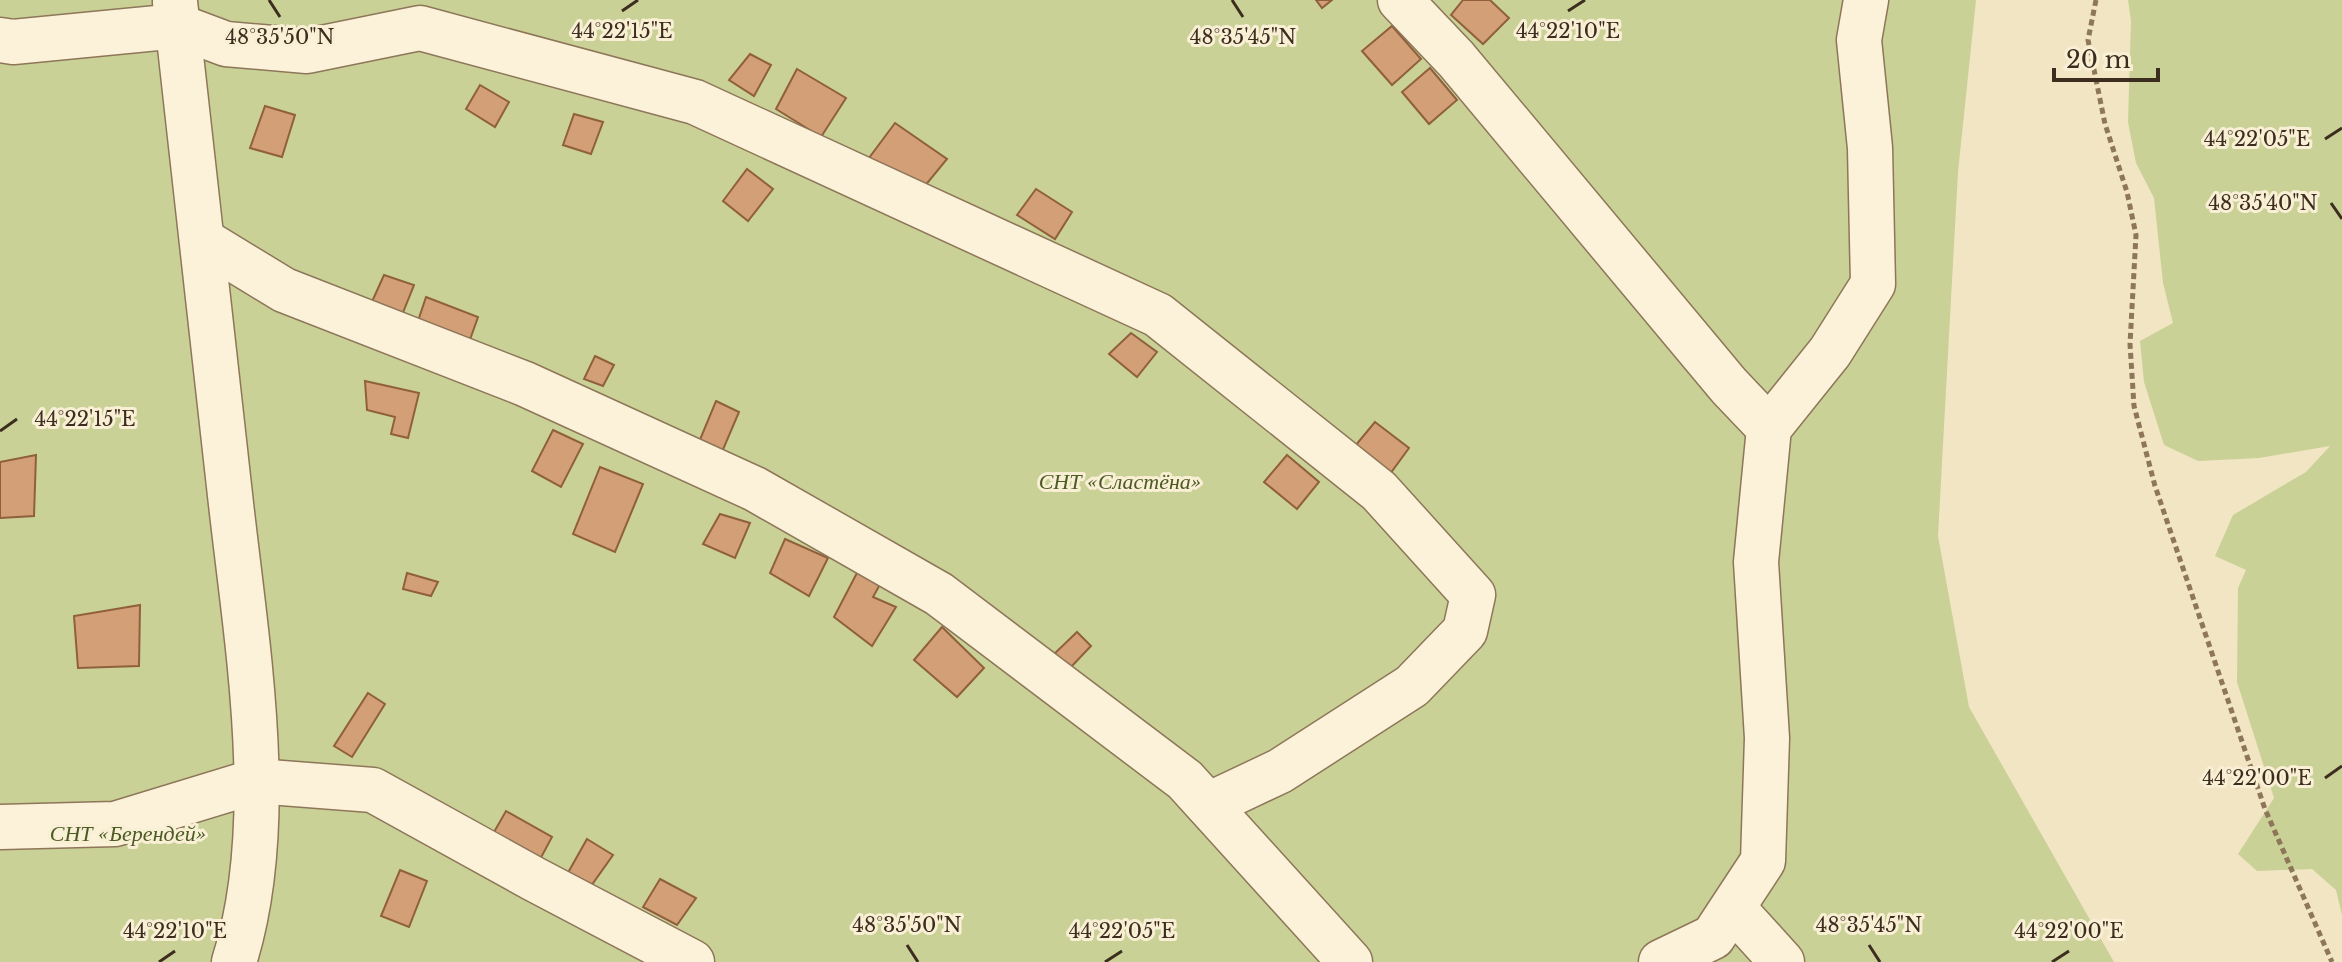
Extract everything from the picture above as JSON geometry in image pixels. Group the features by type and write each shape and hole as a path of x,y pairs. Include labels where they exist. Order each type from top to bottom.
{"street":[{"path":"1400,0 1456,59 1719,374 1769,428"},
{"path":"1661,962 1713,937 1763,861 1767,738 1756,562 1769,428 1830,352 1873,284 1870,148 1859,40 1866,0"},
{"path":"0,40 13,42 176,13 226,44 307,51 420,28 695,102 1158,315 1379,491 1473,595 1465,631 1412,686 1280,771 1208,805"},
{"path":"176,13 249,675 258,812 245,925 234,962"},
{"path":"202,240 284,290 525,384 755,489 939,594 1185,780 1350,962"},
{"path":"0,827 115,824 256,781 373,790 692,962"},
{"path":"1733,908 1782,962"}],"path":[{"path":"2096,0 2088,40 2105,124 2127,192 2136,235 2130,344 2134,406 2155,486 2265,809 2332,962"}],"green space":[{"name":"СНТ «Сластёна»","path":"0,0 1976,0 1958,172 1938,536 1969,707 2114,962 0,962"},
{"path":"2128,0 2342,0 2342,915 2336,890 2312,869 2257,871 2238,854 2274,798 2237,682 2238,588 2246,570 2215,556 2233,515 2306,472 2330,446 2259,458 2198,461 2164,445 2144,382 2140,341 2173,323 2163,283 2154,198 2136,163 2128,122 2131,21"}],"building":[{"path":"1316,0 1332,0 1322,8"},
{"path":"1463,0 1490,0 1509,18 1483,44 1451,15"},
{"path":"1392,26 1421,59 1392,85 1362,51"},
{"path":"750,54 771,65 754,96 729,80"},
{"path":"1430,68 1457,100 1429,124 1402,92"},
{"path":"797,69 846,98 821,137 776,109"},
{"path":"480,85 509,102 495,127 466,109"},
{"path":"265,106 295,115 282,157 250,148"},
{"path":"574,114 603,122 591,154 563,145"},
{"path":"895,123 947,159 920,192 869,158"},
{"path":"747,169 773,189 748,221 723,201"},
{"path":"1036,189 1072,212 1055,239 1017,215"},
{"path":"384,275 414,285 400,320 370,306"},
{"path":"426,297 478,317 467,348 416,327"},
{"path":"1131,333 1157,352 1137,377 1109,354"},
{"path":"595,356 614,365 603,386 584,379"},
{"path":"365,381 419,393 408,438 391,434 395,417 367,410"},
{"path":"716,401 739,412 722,452 699,442"},
{"path":"1375,422 1409,448 1387,478 1350,452"},
{"path":"553,430 583,444 561,487 532,471"},
{"path":"36,455 34,516 0,518 0,462"},
{"path":"1287,455 1319,482 1297,509 1264,482"},
{"path":"600,467 643,484 615,552 573,534"},
{"path":"720,514 750,523 735,558 703,544"},
{"path":"785,539 828,558 809,596 770,573"},
{"path":"859,569 883,579 873,597 896,607 872,646 834,617"},
{"path":"407,573 438,582 431,596 403,589"},
{"path":"140,605 139,666 78,668 74,616"},
{"path":"942,627 984,668 957,697 914,660"},
{"path":"1077,632 1091,646 1071,667 1053,655"},
{"path":"368,693 385,704 352,757 334,746"},
{"path":"506,811 552,837 537,865 490,839"},
{"path":"587,839 613,855 586,893 565,878"},
{"path":"400,870 427,881 409,927 381,916"},
{"path":"660,879 696,898 677,925 643,907"}],"park label":[{"name":"СНТ «Берендей»","path":"128,833"}]}
